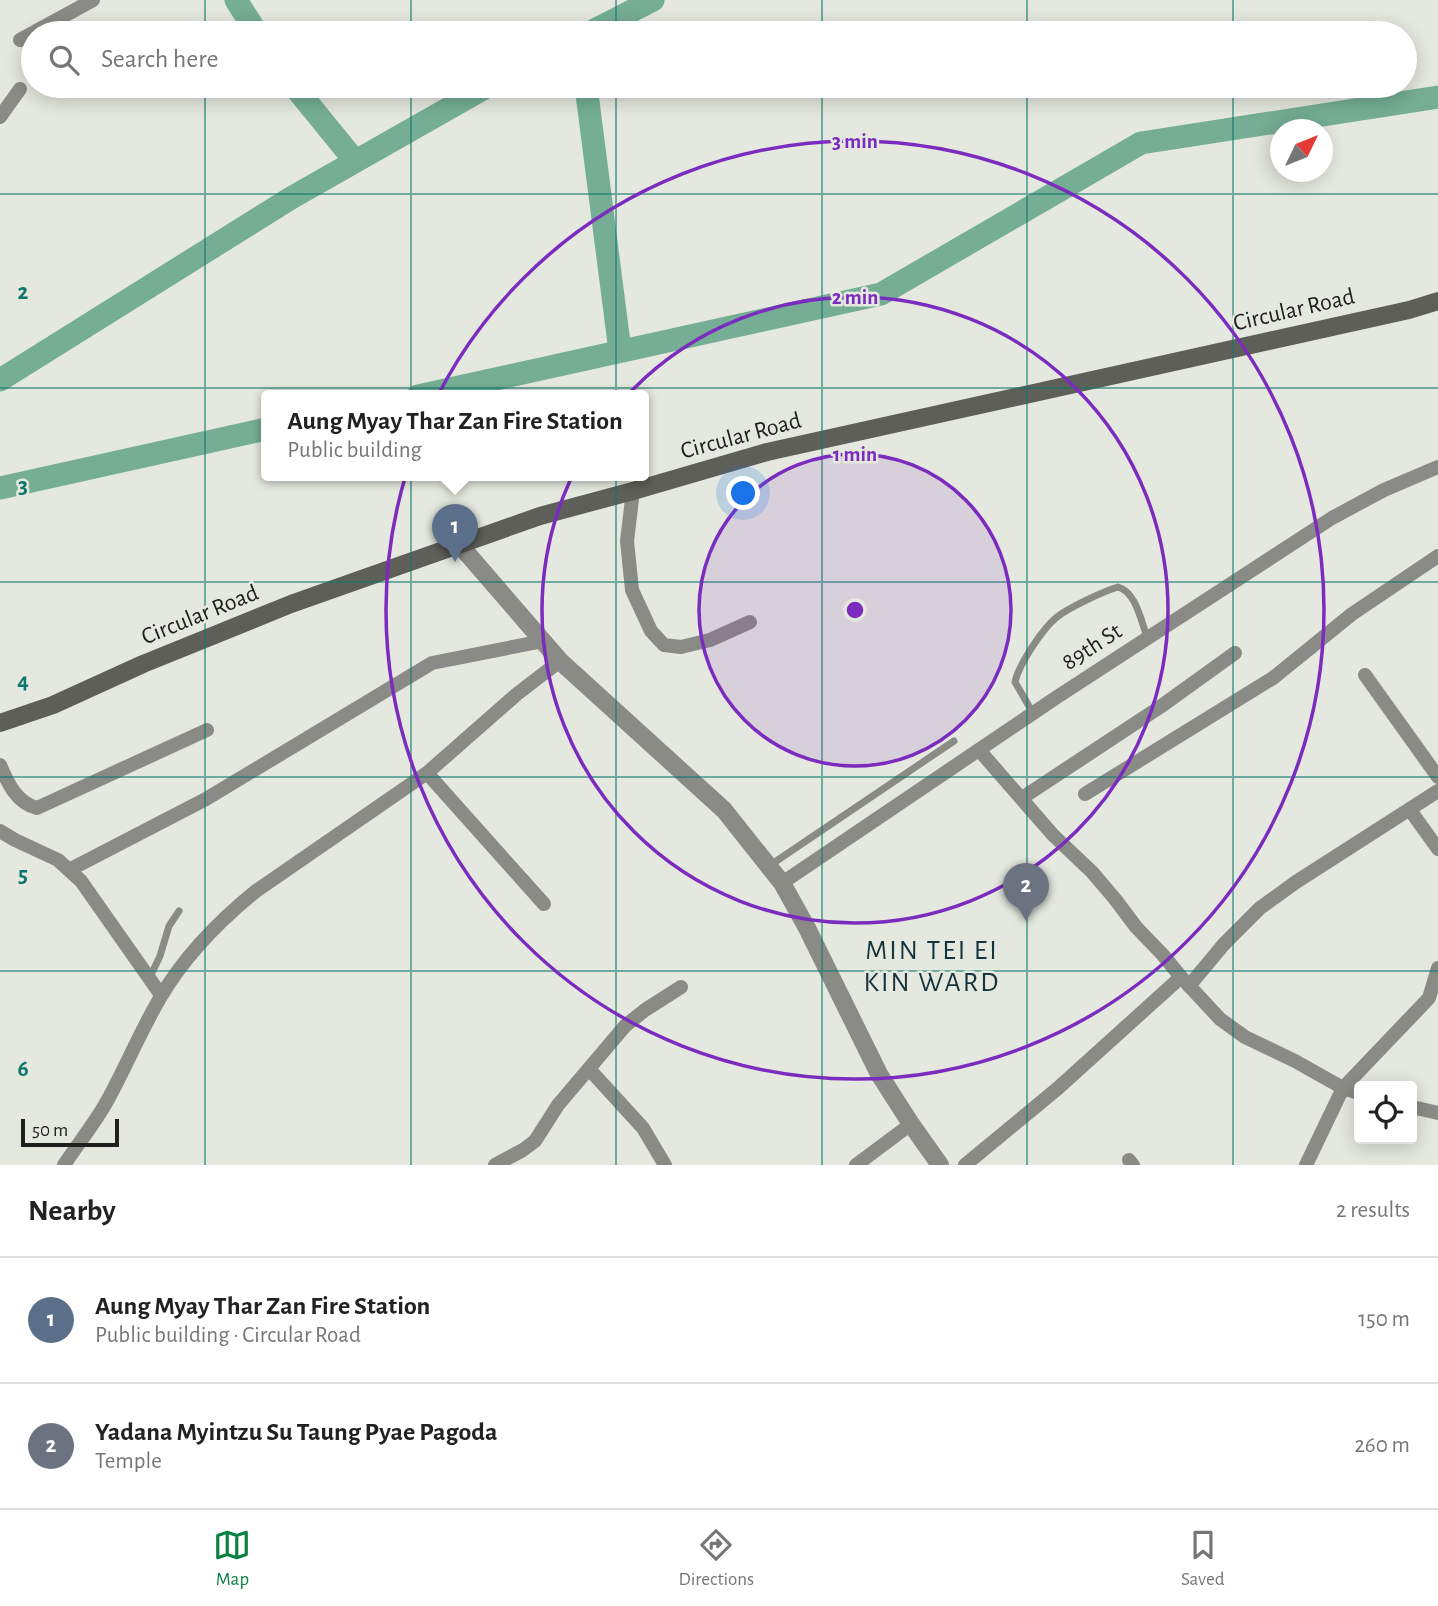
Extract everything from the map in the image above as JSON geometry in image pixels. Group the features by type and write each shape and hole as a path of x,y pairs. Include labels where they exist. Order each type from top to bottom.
{"main road":[{"name":"Circular Road","path":"0,723 53,705 142,664 291,604 540,516 767,452 1438,302"}],"street":[{"path":"55,21 93,0"},
{"path":"0,117 20,89"},
{"name":"89th St","path":"782,883 1033,713 1332,517 1384,490 1438,467"},
{"path":"633,491 627,541 632,590 651,631 664,645 681,647 710,640 750,622"},
{"path":"459,544 560,661 724,810 782,883 879,1074 940,1165"},
{"path":"1085,794 1273,678 1352,614 1438,555"},
{"path":"69,870 206,799 432,663 543,641"},
{"path":"1022,798 1160,707 1235,653"},
{"path":"64,1165 106,1103 161,995 188,957 236,907 428,773 517,694 560,661"},
{"path":"1365,675 1438,777"},
{"path":"0,765 6,781 19,799 28,806 37,808 207,730"},
{"path":"979,750 1053,835 1092,872 1136,928 1220,1019 1245,1037 1354,1091"},
{"path":"428,773 544,904"},
{"path":"965,1165 1185,982 1260,908 1438,791"},
{"path":"1410,810 1438,849"},
{"path":"0,831 58,860 81,881 161,995"},
{"path":"1306,1165 1343,1088 1429,998 1438,968"},
{"path":"495,1165 535,1141 558,1105 625,1027 645,1010 681,987"},
{"path":"590,1070 643,1128 665,1165"},
{"path":"1417,1108 1438,1113"},
{"path":"856,1165 911,1124"}],"lane":[{"path":"1033,713 1015,682 1017,671 1049,624 1060,614 1118,587 1131,595 1148,638"},
{"path":"769,867 954,741"},
{"path":"149,978 160,956 169,926 179,911"}],"waterway":[{"path":"236,0 249,21"},
{"path":"612,21 653,0"},
{"path":"445,390 881,294 1141,143 1438,97"},
{"path":"304,98 355,161"},
{"path":"0,380 291,198 467,98"},
{"path":"588,98 620,351"},
{"path":"0,488 261,430"}],"place":[{"name":"Aung Myay Thar Zan Fire Station","path":"455,562"},
{"name":"Yadana Myintzu Su Taung Pyae Pagoda","path":"1026,921"}],"district":[{"name":"MIN TEI EI KIN WARD","path":"932,967"}]}
